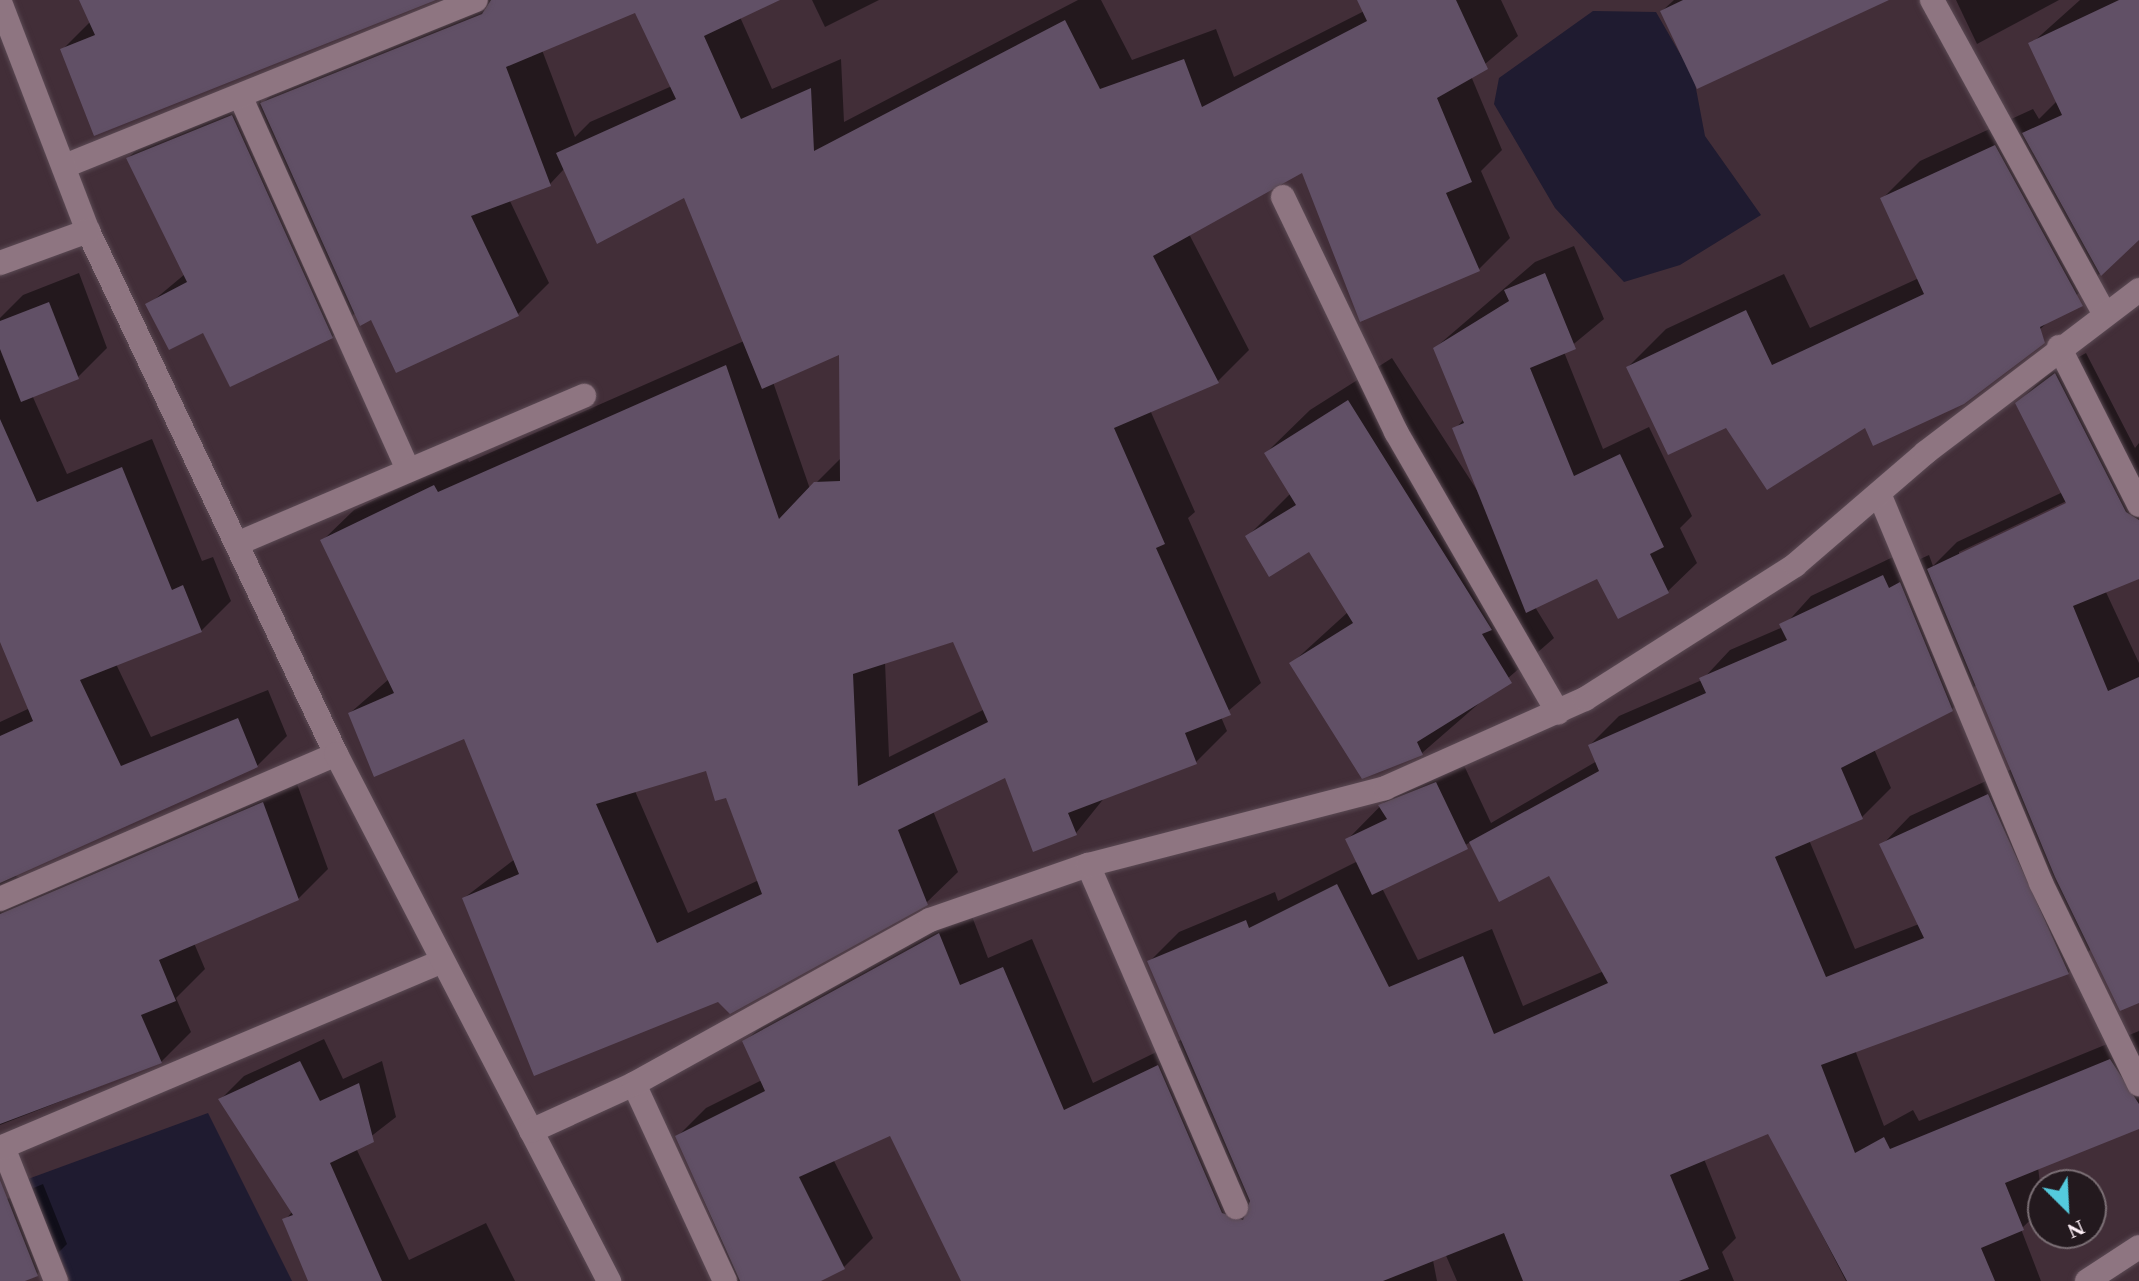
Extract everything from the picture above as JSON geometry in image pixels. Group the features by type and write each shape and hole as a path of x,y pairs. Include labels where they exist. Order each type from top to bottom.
{"street":[{"path":"65,166 241,98 476,0"},
{"path":"1932,0 2104,313"},
{"path":"0,2 88,231 241,542 336,754 438,963 609,1281"},
{"path":"241,98 407,467"},
{"path":"1283,197 1396,432 1558,713"},
{"path":"0,263 88,231"},
{"path":"531,1131 634,1084 930,920 1088,865 1385,788 1558,713 1685,640 1880,496 2059,347 2139,290"},
{"path":"2059,347 2139,505"},
{"path":"241,542 407,467 584,396"},
{"path":"1880,496 2041,883 2139,1084"},
{"path":"0,899 336,754"},
{"path":"1088,865 1236,1207"},
{"path":"56,1281 1,1147 438,963"},
{"path":"634,1084 725,1281"},
{"path":"2087,1281 2139,1247"}],"shaded area":[{"path":"1593,11 1656,12 1694,78 1705,136 1761,215 1680,265 1624,282 1555,208 1494,104 1499,78"},
{"path":"208,1113 292,1281 70,1281 28,1179"}],"building":[{"path":"79,0 436,0 94,136 60,49 95,35"},
{"path":"491,0 780,0 704,36 741,119 811,88 814,151 1065,20 1100,89 1184,59 1202,107 1367,21 1357,0 1456,0 1488,69 1437,98 1472,182 1446,193 1480,271 1360,322 1302,173 1153,256 1219,383 1114,428 1165,544 1156,548 1231,715 1185,733 1197,764 1068,813 1077,835 1033,852 1005,778 898,830 928,905 730,1014 718,1002 534,1076 462,898 519,874 464,739 374,777 348,713 394,693 320,540 434,485 438,492 726,365 779,519 814,482 840,481 839,355 762,389 684,198 597,244 556,153 676,99 635,13 506,67 551,186 471,216 519,316 396,373 371,320 360,326 260,103 482,14","holes":["953,642 988,722 858,786 853,674","706,771 715,801 726,798 762,894 657,943 596,804"]},
{"path":"1683,0 1889,0 1697,89 1660,11"},
{"path":"2119,0 2139,0 2139,240 2101,276 2022,133 2062,115 2028,43"},
{"path":"232,115 333,338 230,387 203,333 169,350 145,304 187,282 126,158"},
{"path":"1995,145 2083,306 2040,327 2045,343 1964,404 1873,446 1865,428 1767,490 1726,428 1668,455 1626,367 1746,310 1772,365 1924,294 1880,198"},
{"path":"1545,273 1576,349 1530,368 1574,476 1620,454 1664,547 1650,554 1669,593 1618,619 1597,579 1526,613 1452,428 1464,423 1433,348 1509,301 1504,290"},
{"path":"49,302 79,379 21,402 0,349 0,321"},
{"path":"2055,373 2126,512 2139,520 2139,579 2073,606 2108,691 2139,677 2139,1003 2120,1011 2055,877 1927,569 2066,503 2015,403"},
{"path":"1348,400 1492,630 1482,634 1512,683 1417,742 1423,755 1362,779 1289,663 1353,623 1309,552 1269,577 1245,536 1296,505 1264,453"},
{"path":"0,419 37,502 122,467 172,590 183,585 202,632 80,680 121,766 238,718 258,767 0,883 0,736 33,721 0,642"},
{"path":"1883,575 1889,588 1900,582 1953,711 1841,768 1863,819 1775,857 1826,977 1924,938 1879,844 1988,794 2069,974 1821,1065 1855,1153 1884,1137 1890,1149 2110,1059 2139,1104 2139,1129 2040,1169 2027,1169 2027,1174 2005,1183 2024,1230 1981,1248 1995,1281 1847,1281 1768,1134 1670,1175 1709,1269 1679,1281 1523,1281 1504,1233 1383,1281 961,1281 890,1136 799,1177 845,1269 821,1281 740,1281 675,1136 765,1091 742,1041 939,933 960,985 1003,967 1064,1110 1158,1065 1222,1213 1243,1220 1250,1201 1147,961 1246,920 1249,928 1337,884 1389,987 1463,956 1494,1034 1608,983 1549,876 1499,902 1469,842 1599,771 1588,745 1706,693 1699,678 1787,640 1779,624"},
{"path":"1436,782 1468,849 1372,895 1345,839 1387,819 1378,805"},
{"path":"263,802 299,900 159,960 176,1001 141,1015 162,1063 0,1124 0,914"},
{"path":"300,1061 320,1101 359,1083 374,1142 330,1163 382,1281 308,1281 282,1219 293,1215 218,1099"},
{"path":"0,1180 38,1276 25,1281 0,1281"}]}
